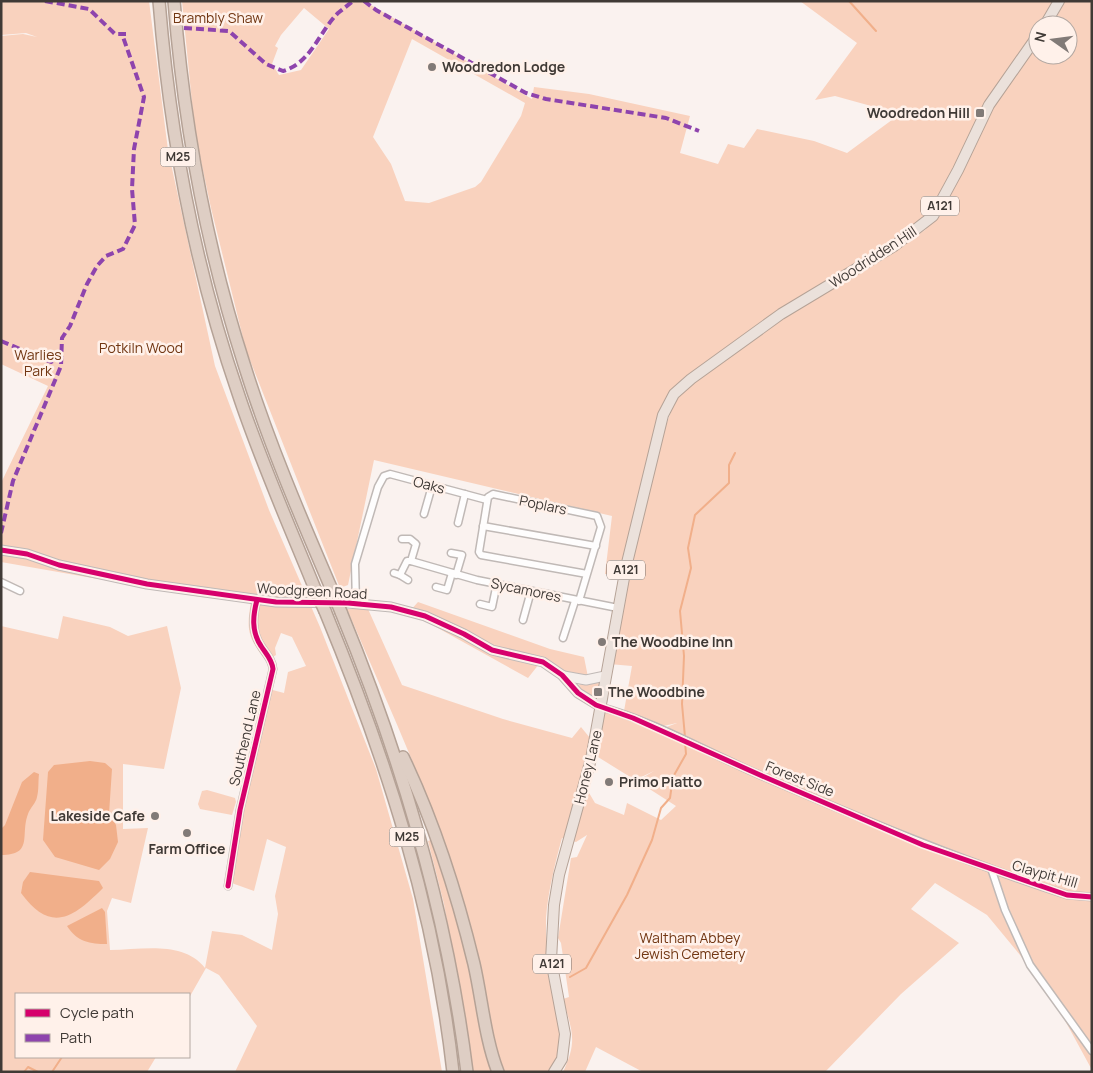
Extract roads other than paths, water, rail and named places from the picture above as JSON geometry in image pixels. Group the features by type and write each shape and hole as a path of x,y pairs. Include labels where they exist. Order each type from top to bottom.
{"highway":[{"name":"M25","path":"159,1 167,86 178,154 190,222 208,295 249,424 375,739 411,851 437,966 453,1072"},
{"name":"M25","path":"174,1 192,151 218,277 261,415 385,724 414,812 437,899 455,989 467,1072"},
{"name":"M25","path":"385,724 410,773 447,869 474,964 498,1072"}],"main road":[{"path":"1051,15 1059,1"},
{"name":"Woodridden Hill","path":"668,403 674,394 691,379 754,333 809,297 894,246 933,216 989,106 1028,49"},
{"name":"Honey Lane","path":"554,1072 562,1059 565,1034 551,960 554,905 559,875 590,764 618,608 663,415 668,403"}],"street":[{"name":"Oaks","path":"356,604 355,564 378,487 384,476 390,474 487,500"},
{"path":"424,514 432,486"},
{"path":"458,523 465,494"},
{"name":"Poplars","path":"487,500 488,496 493,494 597,516 601,527 596,546"},
{"path":"487,500 479,552 481,555 587,574"},
{"path":"482,526 596,546 564,638"},
{"path":"402,539 410,539 416,544 411,561 407,561 397,574 408,580"},
{"name":"Woodgreen Road","path":"1,550 27,554 59,565 147,584 257,600 391,607 425,616 464,634 492,650 534,659 575,680 605,676"},
{"path":"436,587 448,590 462,555 451,553"},
{"name":"Sycamores","path":"411,561 477,580 618,608"},
{"path":"1,582 20,591"},
{"path":"480,604 492,607 497,583"},
{"path":"523,620 530,590"},
{"name":"Southend Lane","path":"228,886 240,810 273,669 272,660 259,644 255,629 253,617 257,600"},
{"name":"Woodgreen Road","path":"562,675 578,693 601,707"},
{"name":"Forest Side","path":"601,707 633,718 924,845 992,870"},
{"path":"992,870 1005,910 1030,965 1092,1051"},
{"name":"Claypit Hill","path":"992,870 1067,895 1092,897"}],"waterway":[{"path":"849,1 876,31"},
{"path":"685,737 682,704 684,656 680,611 691,568 688,548 695,515 729,483 729,465 735,453"},
{"path":"570,977 586,968 627,895 652,840 661,808 670,798 673,777 686,754 685,742"},
{"path":"52,1072 61,1058"},
{"path":"24,1072 28,1067 38,1072"}],"place":[{"name":"Woodredon Lodge","path":"432,67"},
{"name":"Woodredon Hill","path":"980,113"},
{"name":"The Woodbine Inn","path":"602,642"},
{"name":"The Woodbine","path":"598,692"},
{"name":"Primo Piatto","path":"609,782"},
{"name":"Lakeside Cafe","path":"155,816"},
{"name":"Farm Office","path":"187,833"}],"park label":[{"name":"Brambly Shaw","path":"218,18"},
{"name":"Potkiln Wood","path":"141,348"},
{"name":"Warlies Park","path":"38,364"},
{"name":"Waltham Abbey Jewish Cemetery","path":"690,946"}]}
